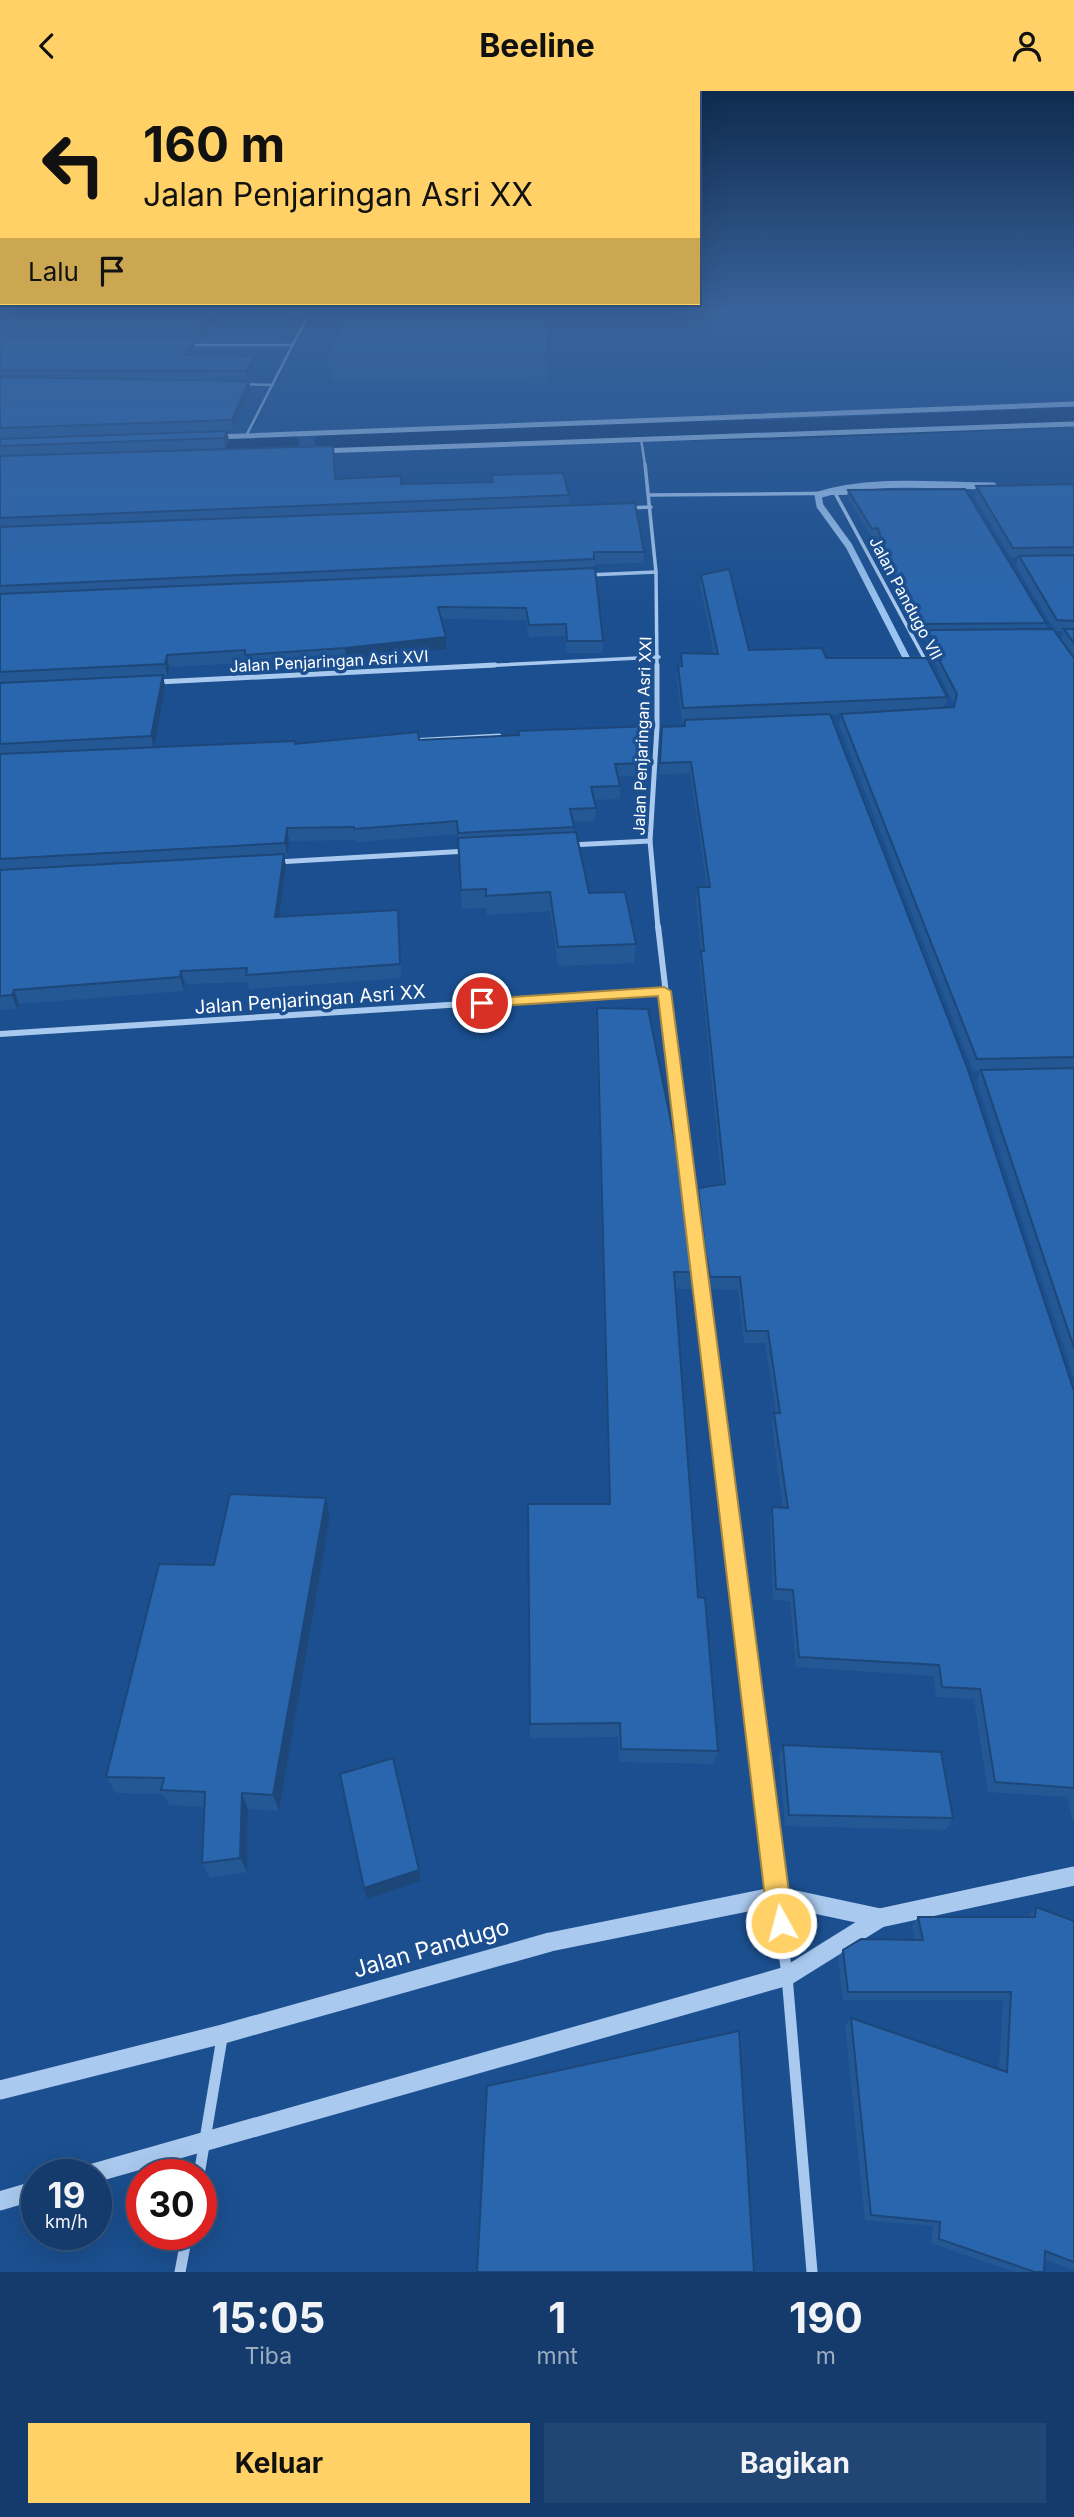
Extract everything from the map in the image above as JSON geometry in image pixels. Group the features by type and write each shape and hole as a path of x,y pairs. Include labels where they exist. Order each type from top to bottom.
{"street":[{"path":"246,436 259,411"},
{"path":"205,438 899,411"},
{"path":"314,451 1074,424"},
{"path":"299,434 300,443"},
{"name":"Jalan Penjaringan Asri XXI","path":"641,439 651,507 659,657 650,841 664,991 788,1976 812,2272"},
{"path":"650,495 861,492"},
{"name":"Jalan Pandugo VII","path":"832,493 932,672"},
{"path":"623,508 651,507"},
{"path":"581,575 656,572"},
{"path":"912,636 926,636"},
{"name":"Jalan Penjaringan Asri XVI","path":"152,682 659,657"},
{"path":"648,728 668,727"},
{"path":"405,741 502,736"},
{"path":"559,846 650,841"},
{"path":"265,862 475,850"},
{"name":"Jalan Penjaringan Asri XX","path":"0,1034 664,991"},
{"name":"Jalan Pandugo","path":"112,2168 788,1976 880,1918 1074,1875"},
{"name":"Jalan Pandugo","path":"0,2090 223,2034 550,1942 777,1896 880,1918"},
{"path":"202,2159 223,2034"},
{"path":"0,2201 21,2195"},
{"path":"180,2272 184,2250"}],"building":[{"path":"0,411 236,411 232,420 0,428"},
{"path":"227,431 224,438 0,446 0,439"},
{"path":"333,446 335,479 401,476 401,484 493,482 491,475 563,473 569,495 0,518 0,456"},
{"path":"1074,484 1074,547 1013,548 976,486"},
{"path":"965,489 1046,623 923,624 898,576 892,576 878,528 872,529 848,490"},
{"path":"635,503 644,552 594,552 594,559 0,586 0,527"},
{"path":"1074,555 1074,621 1057,620 1019,556"},
{"path":"595,568 603,641 567,641 566,624 529,625 526,608 438,607 446,637 245,655 245,650 167,655 165,664 0,672 0,594"},
{"path":"729,569 749,650 822,648 826,658 927,658 947,697 683,708 678,666 682,666 681,653 718,654 701,575"},
{"path":"1053,629 1074,658 1074,1057 977,1059 841,714 954,707 957,694 939,660 928,630"},
{"path":"1064,629 1074,629 1074,643"},
{"path":"163,675 151,736 0,744 0,683"},
{"path":"830,714 967,1067 1074,1391 1074,1788 995,1782 980,1689 942,1687 939,1665 799,1657 793,1590 776,1589 772,1507 788,1508 774,1413 780,1413 768,1331 746,1331 740,1277 710,1277 705,1248 698,1188 725,1184 701,951 704,951 698,887 710,887 691,762 660,763 662,727 685,726 685,720"},
{"path":"652,726 650,763 615,764 620,786 591,787 596,808 570,809 574,827 458,833 457,821 354,829 287,828 285,843 0,859 0,754 295,741 295,744 418,732 419,740 519,735 518,731"},
{"path":"576,832 589,893 625,892 636,944 558,947 550,892 486,896 486,889 461,890 458,838"},
{"path":"284,854 275,917 398,910 400,964 246,975 247,968 181,971 180,977 14,990 12,995 0,996 0,870"},
{"path":"597,1008 648,1009 684,1185 687,1185 696,1272 674,1272 698,1597 705,1598 718,1751 621,1749 620,1723 530,1724 528,1504 610,1504"},
{"path":"1074,1068 1074,1348 981,1070"},
{"path":"230,1494 326,1498 273,1795 242,1793 240,1858 202,1863 205,1792 161,1790 164,1778 106,1777 159,1564 214,1565"},
{"path":"783,1745 941,1752 953,1818 789,1815"},
{"path":"393,1758 419,1870 364,1888 340,1774"},
{"path":"1036,1907 1074,1921 1074,2262 1045,2251 1044,2272 1035,2272 939,2239 940,2222 871,2215 851,2018 1007,2072 1011,1992 848,1992 843,1950 861,1939 923,1940 918,1917 1035,1917"},
{"path":"739,2031 754,2272 477,2272 487,2086"}],"waterway":[{"path":"332,441 617,431 771,430 1074,417"},
{"path":"0,453 282,443"},
{"path":"911,667 849,546 820,506 818,495 861,486 993,486"},
{"path":"911,667 913,671"}],"route":[{"path":"482,1003 664,991 781,1923"}]}
